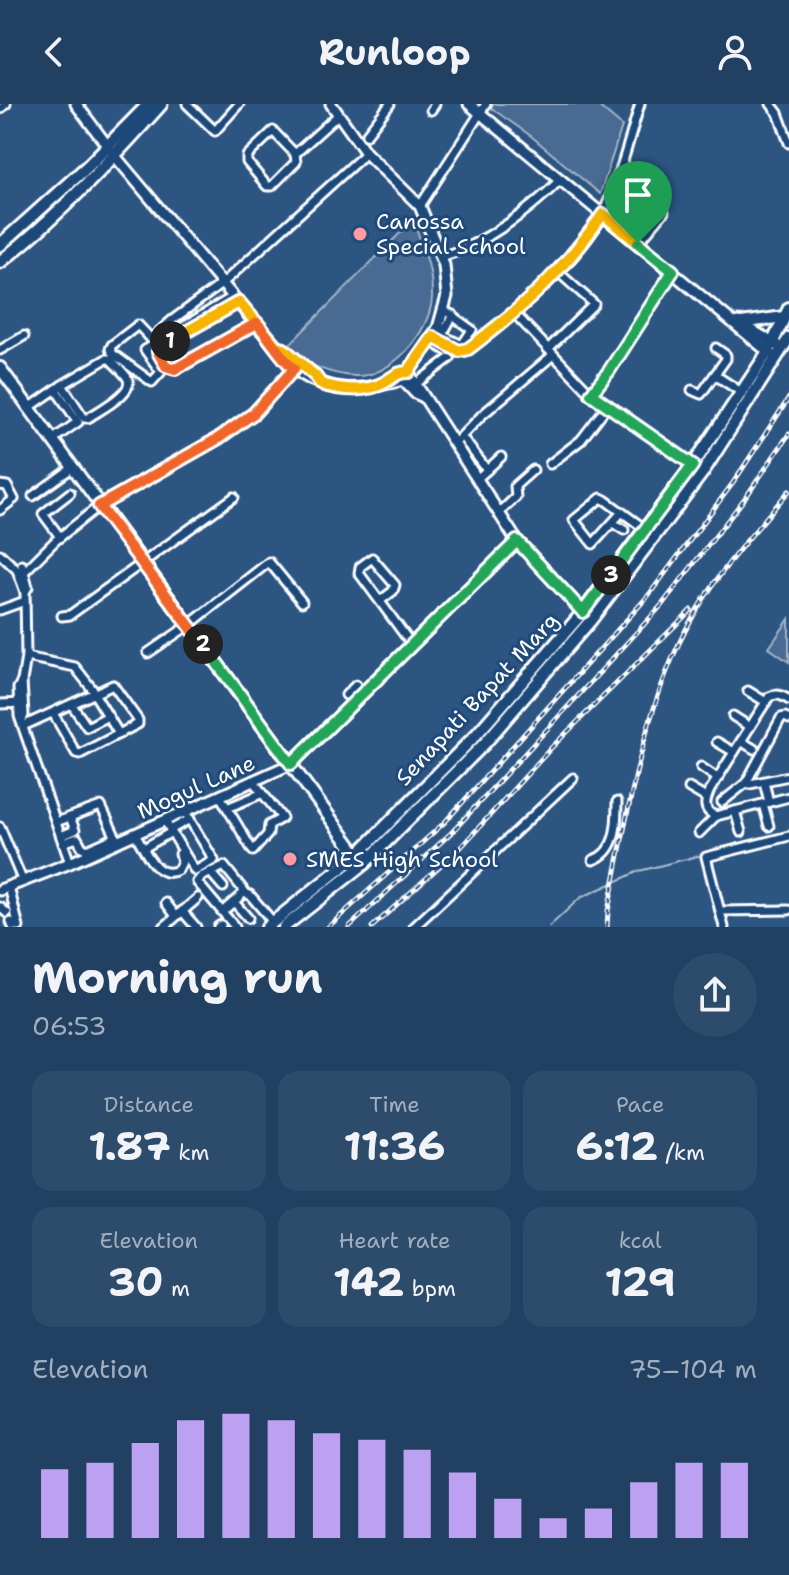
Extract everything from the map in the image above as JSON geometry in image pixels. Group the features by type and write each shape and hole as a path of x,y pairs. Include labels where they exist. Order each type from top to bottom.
{"main road":[{"path":"0,262 33,237 112,151 149,104"},
{"path":"0,245 112,151 161,104"},
{"path":"738,322 786,312"},
{"name":"Senapati Bapat Marg","path":"275,925 360,859 508,708 587,616 698,468 736,411 775,350 786,312"},
{"name":"Senapati Bapat Marg","path":"736,411 741,392 775,350 789,338"},
{"path":"0,368 360,859"},
{"name":"Senapati Bapat Marg","path":"587,616 635,531 698,468"}],"street":[{"path":"0,109 6,104"},
{"path":"76,104 277,347 279,355 296,366 308,380 324,386 361,390 387,382 391,376 404,377 417,383 422,396 517,541 587,616"},
{"path":"187,104 215,131 239,104"},
{"path":"331,104 366,153 420,206 444,265 448,312 435,336 404,377"},
{"path":"366,135 390,104"},
{"path":"469,104 484,109 638,243 775,350"},
{"path":"435,336 462,352 515,314 574,254 603,214 640,104"},
{"path":"771,104 778,113 789,143"},
{"path":"778,113 784,104"},
{"path":"420,206 484,109"},
{"path":"295,154 338,115"},
{"path":"273,131 295,154 296,162 272,186 267,186 247,162 247,156 273,131"},
{"path":"165,333 171,321 223,283 366,153"},
{"path":"618,175 633,180 653,196 662,209 638,243"},
{"path":"441,257 497,229 537,203 561,179"},
{"path":"610,196 636,212"},
{"path":"648,205 653,196"},
{"path":"454,444 551,352 594,304 557,271"},
{"path":"591,394 673,271"},
{"path":"237,299 160,346 158,352 166,366 175,369 257,323"},
{"path":"153,341 136,325 110,349 152,382 161,372 145,350 153,341 237,299"},
{"path":"435,336 462,345 472,333 469,327 448,312"},
{"path":"515,314 591,394 698,468"},
{"path":"0,350 24,336"},
{"path":"417,383 449,354 435,336"},
{"path":"692,390 701,394 727,357 716,348"},
{"path":"29,408 59,387 110,359 129,384 126,392 88,418 84,418 59,387"},
{"path":"21,571 99,506 231,430 254,413 296,366"},
{"path":"715,375 741,392"},
{"path":"404,377 415,393 422,396"},
{"path":"52,440 78,422 59,387"},
{"path":"550,464 581,440 608,405"},
{"path":"465,441 487,470"},
{"path":"477,479 501,457"},
{"path":"33,496 72,468"},
{"path":"499,513 516,497 515,486 533,470"},
{"path":"0,485 7,486 14,499 0,510"},
{"path":"60,537 43,514 70,493"},
{"path":"62,616 70,615 234,497"},
{"path":"622,512 593,544 574,520 601,498 622,512 635,531"},
{"path":"613,523 635,531"},
{"name":"Mogul Lane","path":"4,889 70,863 117,840 166,827 220,796 291,764 517,541"},
{"path":"380,601 393,591 395,585 372,558 360,567 359,573 412,645"},
{"path":"2,559 21,571 28,587 25,596 26,657 18,688 19,716 70,863"},
{"path":"148,653 189,625 260,564 269,562 302,602"},
{"path":"0,610 25,596"},
{"path":"26,657 44,658 75,667 119,734"},
{"path":"22,723 53,713 113,685 138,724 80,754 76,753 53,713"},
{"path":"346,695 356,685"},
{"path":"748,691 766,702"},
{"path":"716,816 705,806 717,778 766,702 774,694 789,700"},
{"path":"0,704 20,703"},
{"path":"72,705 87,727 108,716"},
{"path":"733,716 750,727"},
{"path":"722,802 746,783 781,718 789,719"},
{"path":"741,741 754,749"},
{"path":"717,742 734,752"},
{"path":"701,767 717,778"},
{"path":"746,783 789,776"},
{"path":"414,927 573,778"},
{"path":"220,796 253,851 268,834 271,823 282,818 253,781"},
{"path":"764,782 769,826"},
{"path":"689,788 706,798"},
{"path":"227,808 263,793"},
{"path":"699,833 716,816 789,797"},
{"path":"593,860 607,853 617,822 617,802"},
{"path":"56,822 101,806 117,840"},
{"path":"735,811 741,832"},
{"path":"166,827 193,871 212,863 214,860 188,816"},
{"path":"63,843 75,830 70,817"},
{"path":"0,827 23,882"},
{"path":"135,834 158,869 173,873 182,862 166,827"},
{"path":"144,848 166,827"},
{"path":"724,927 706,857 789,836"},
{"path":"63,843 77,838 87,850 104,845"},
{"path":"235,927 197,882 199,878 226,866 244,888 244,893"},
{"path":"210,872 223,887"},
{"path":"4,889 19,927"},
{"path":"244,893 250,895 275,925"},
{"path":"222,912 244,893"},
{"path":"164,927 198,898"},
{"path":"234,902 248,918"},
{"path":"166,903 196,927"},
{"path":"720,911 789,910"}],"shaded area":[{"path":"493,104 596,104 622,126 600,194 531,136 491,108"},
{"path":"413,220 429,268 432,298 424,325 406,351 382,370 355,376 318,368 286,348"},
{"path":"789,619 789,662 769,648"}],"waterway":[{"path":"549,927 580,898 639,871 702,855"}],"railway":[{"path":"328,927 444,823 648,596 733,483 789,398"},
{"path":"349,927 452,832 661,606 748,494 789,434"},
{"path":"607,927 637,769 669,666 706,595 789,491"},
{"path":"372,927 461,847 551,748 691,610"}],"place":[{"name":"Canossa Special School","path":"360,234"},
{"name":"SMES High School","path":"290,859"}],"route":[{"path":"638,243 603,214 574,254 515,314 468,349 459,351 433,337 408,372 361,390 321,384 284,349 277,347 257,323 239,302 158,349 166,366 175,369 257,323 277,347 279,355 294,369 254,413 219,438 99,506 291,764 517,541 583,612 693,465 591,394 673,271 638,243"}]}
